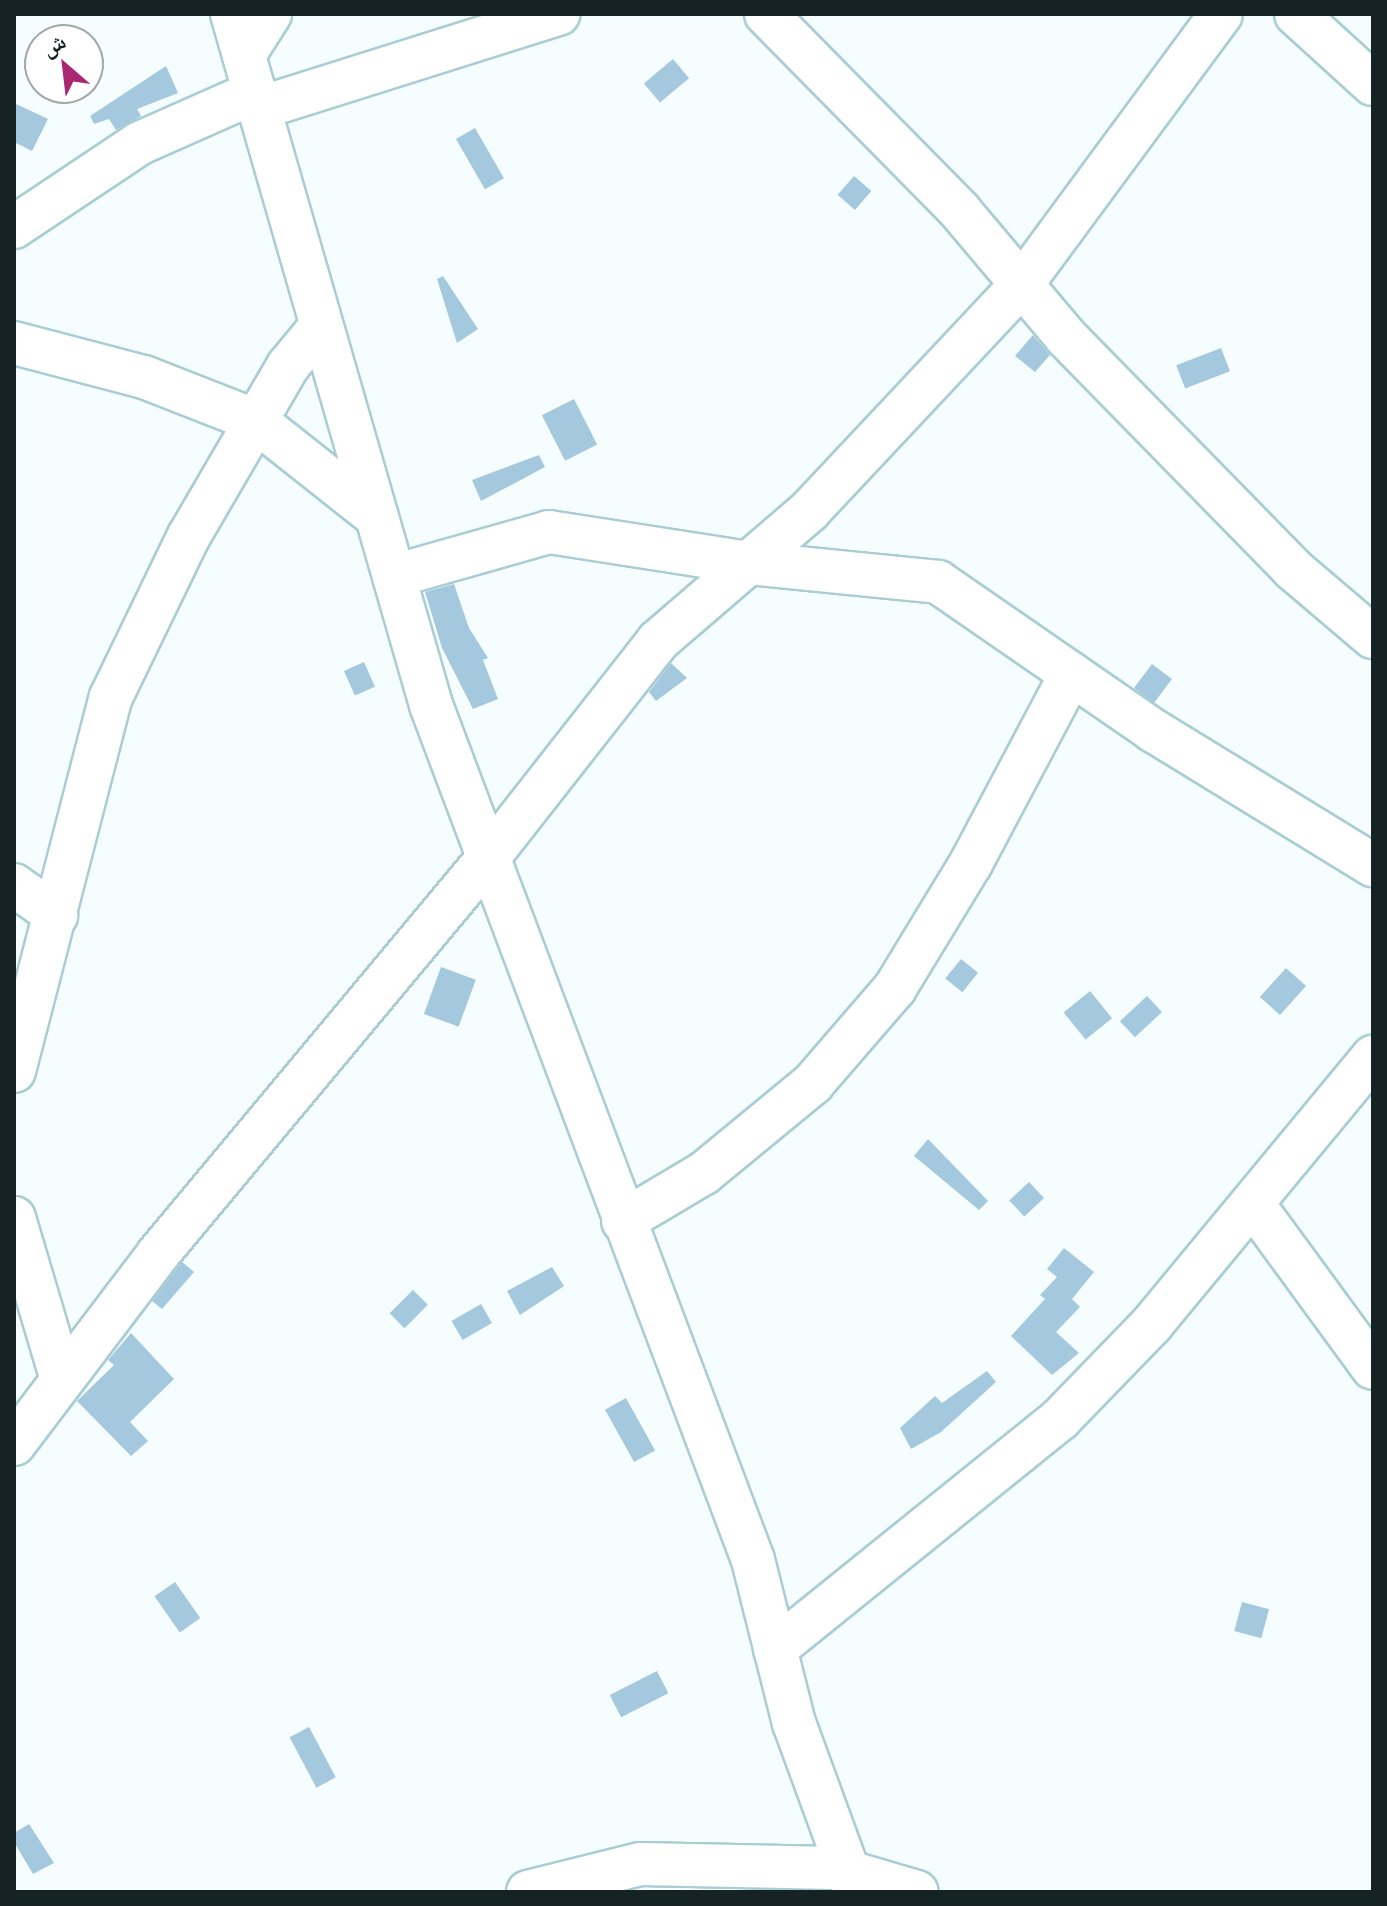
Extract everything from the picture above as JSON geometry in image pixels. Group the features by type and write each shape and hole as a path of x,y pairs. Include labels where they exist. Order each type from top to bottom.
{"street":[{"path":"232,14 431,705 753,1560 794,1723 853,1882"},
{"path":"253,85 270,14"},
{"path":"14,227 38,207 140,143 253,85 559,14"},
{"path":"766,14 960,211 1066,337 1293,569 1373,637"},
{"path":"14,1444 158,1254 488,858 658,641 809,511 1022,284 1221,14"},
{"path":"1296,14 1373,84"},
{"path":"14,1071 111,697 189,536 288,366 321,326"},
{"path":"14,343 144,377 256,421 376,516"},
{"path":"394,576 549,532 749,563 938,582 1071,674 1373,865"},
{"path":"623,1221 704,1173 813,1083 895,988 971,863 1071,674"},
{"path":"14,885 56,915"},
{"path":"775,1649 1060,1419 1152,1324 1373,1057"},
{"path":"1253,1204 1373,1368"},
{"path":"14,1218 62,1380"},
{"path":"528,1892 640,1864 853,1882 917,1892"}],"building":[{"path":"673,59 689,78 660,103 644,83"},
{"path":"166,66 178,93 137,109 141,116 116,130 109,119 94,124 90,116"},
{"path":"14,103 48,119 32,151 14,142"},
{"path":"475,128 504,178 485,189 456,139"},
{"path":"854,176 871,191 855,210 838,195"},
{"path":"443,276 478,329 457,343 437,279"},
{"path":"1033,335 1050,355 1035,372 1015,356"},
{"path":"1221,348 1230,371 1185,389 1176,365"},
{"path":"574,399 597,444 565,461 542,415"},
{"path":"539,455 545,467 481,501 472,480"},
{"path":"454,584 469,628 488,658 483,660 498,699 473,709 442,648 425,592"},
{"path":"364,662 375,687 355,696 344,671"},
{"path":"671,663 687,678 656,701 649,692"},
{"path":"1152,664 1172,679 1154,703 1134,688"},
{"path":"961,959 978,973 962,992 945,978"},
{"path":"441,967 476,980 459,1027 424,1014"},
{"path":"1286,968 1306,986 1280,1015 1260,997"},
{"path":"1090,991 1112,1018 1086,1040 1064,1012"},
{"path":"1147,996 1162,1012 1135,1037 1120,1021"},
{"path":"928,1139 988,1201 979,1210 914,1156"},
{"path":"1029,1182 1044,1198 1024,1217 1009,1200"},
{"path":"1064,1248 1094,1272 1072,1299 1080,1307 1056,1332 1079,1353 1052,1375 1011,1336 1045,1299 1040,1295 1057,1277 1047,1269"},
{"path":"182,1262 194,1272 162,1309 152,1301"},
{"path":"552,1267 564,1286 520,1315 507,1291"},
{"path":"413,1290 428,1305 405,1328 390,1313"},
{"path":"481,1304 492,1323 463,1340 452,1321"},
{"path":"131,1333 174,1379 130,1422 148,1441 131,1456 77,1401 114,1365 108,1360"},
{"path":"987,1371 996,1382 941,1432 911,1449 900,1428 935,1396 942,1403"},
{"path":"626,1398 655,1450 634,1462 605,1410"},
{"path":"175,1582 200,1618 180,1632 155,1596"},
{"path":"1242,1602 1269,1609 1261,1638 1234,1631"},
{"path":"657,1671 668,1693 621,1717 610,1695"},
{"path":"309,1727 336,1777 316,1788 290,1737"},
{"path":"29,1824 54,1863 33,1874 14,1842 14,1833"}]}
